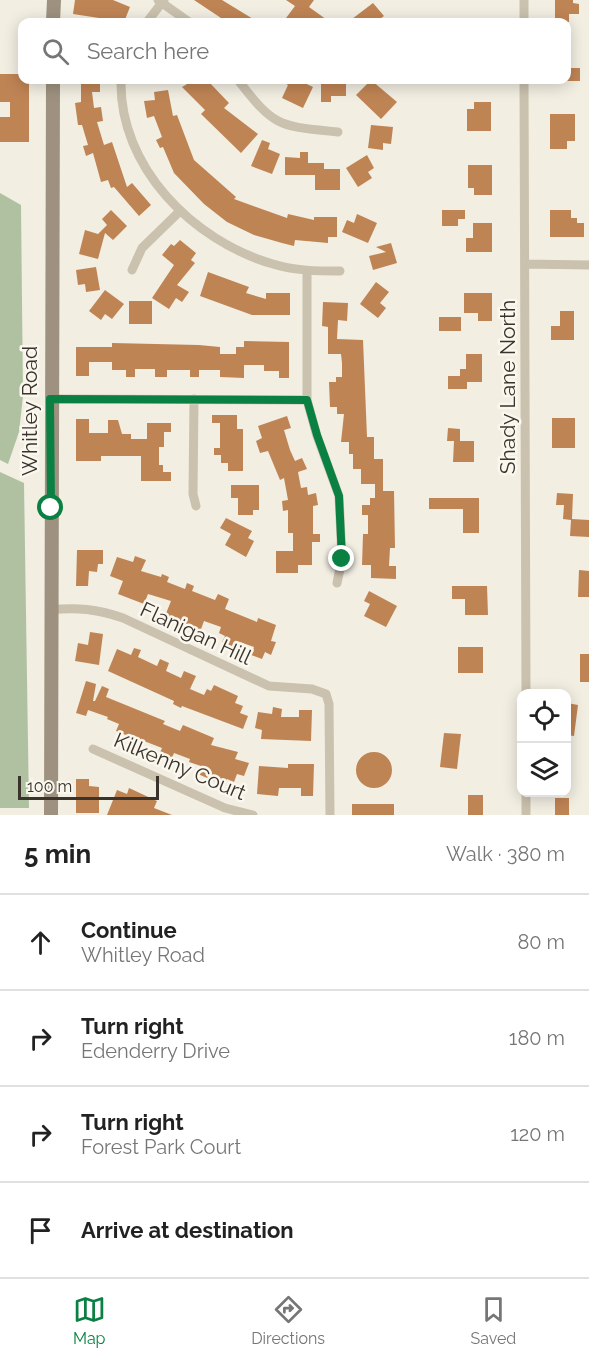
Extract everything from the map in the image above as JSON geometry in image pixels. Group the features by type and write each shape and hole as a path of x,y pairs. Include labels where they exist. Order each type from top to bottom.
{"street":[{"path":"53,18 54,0"},
{"path":"524,0 524,18"},
{"path":"150,18 161,1 184,18"},
{"name":"Whitley Road","path":"51,815 52,84"},
{"path":"121,84 124,117 139,153 160,189 180,211 216,238 253,258 274,265 307,271 340,271"},
{"path":"241,84 273,120 302,130 338,132"},
{"name":"Shady Lane North","path":"524,84 526,689"},
{"path":"132,270 142,248 180,211"},
{"path":"525,264 589,265"},
{"path":"307,271 307,400 339,496 342,544 338,583"},
{"path":"50,399 307,400"},
{"path":"194,399 193,494 196,506"},
{"name":"Flanigan Hill","path":"50,610 80,607 99,610 123,618 269,686 312,689 326,693 329,704 330,815"},
{"name":"Kilkenny Court","path":"93,749 225,808 253,815"},
{"path":"526,797 526,815"}],"green space":[{"path":"0,193 21,205 23,396 19,432 8,464 0,460"},
{"path":"0,472 24,483 29,808 0,808"}],"building":[{"path":"75,0 113,0 130,7 126,18 99,18 73,14"},
{"path":"194,0 222,0 251,18 221,18"},
{"path":"286,0 314,0 309,7 324,18 286,18 295,6"},
{"path":"555,0 573,0 573,3 579,4 579,14 569,14 569,18 555,18"},
{"path":"373,3 384,16 381,18 353,18"},
{"path":"571,68 580,68 580,81 571,81"},
{"path":"0,74 18,74 18,84 29,84 29,142 0,142 0,117 10,117 10,102 0,102"},
{"path":"81,84 100,84 100,92 92,92 94,108 101,107 103,121 97,122 104,145 112,142 127,187 132,183 151,205 139,216 114,187 111,188 108,180 101,182 93,153 86,156 83,146 88,145 82,125 78,125 75,103 81,102"},
{"path":"187,84 211,84 229,103 224,108 258,134 241,153 201,114 205,110 182,87"},
{"path":"286,84 307,84 313,87 303,108 282,98 288,85"},
{"path":"321,84 346,84 346,96 331,96 331,102 321,102"},
{"path":"367,84 376,84 397,102 381,119 356,95"},
{"path":"168,90 173,116 177,115 194,160 236,197 234,199 287,218 288,214 314,220 314,217 337,217 337,237 328,237 328,243 295,240 294,246 254,235 227,222 204,204 174,173 163,147 160,148 156,140 162,137 154,116 147,118 144,101 155,100 154,92"},
{"path":"474,102 491,102 491,131 467,131 467,109 474,109"},
{"path":"550,114 575,114 575,141 567,141 567,149 550,149"},
{"path":"371,125 393,127 391,144 383,143 383,150 368,148"},
{"path":"262,140 270,143 268,149 280,154 272,174 251,166"},
{"path":"300,152 308,152 308,163 324,163 324,169 340,169 340,190 315,190 315,175 285,175 285,157 300,158"},
{"path":"367,155 374,168 368,172 372,178 358,187 346,168"},
{"path":"468,165 492,165 492,195 474,195 474,188 468,188"},
{"path":"111,210 127,226 113,240 105,233 98,259 79,254 85,230 98,234 107,225 102,219"},
{"path":"442,210 465,210 465,219 458,219 458,226 442,226"},
{"path":"550,210 571,210 571,218 577,218 577,223 584,223 584,237 550,237"},
{"path":"357,214 377,223 368,243 342,232 347,220 354,223"},
{"path":"473,223 492,223 492,252 466,252 466,238 473,238"},
{"path":"180,240 196,253 191,260 195,263 177,285 189,292 182,302 176,298 169,309 152,298 174,265 162,255 171,244 174,246"},
{"path":"391,243 397,263 373,270 369,256 386,252 376,247"},
{"path":"96,267 100,290 86,292 85,284 78,285 76,270"},
{"path":"208,272 249,287 246,293 266,299 266,293 290,293 290,315 252,315 200,296"},
{"path":"376,282 389,292 380,303 386,308 378,318 360,304"},
{"path":"105,290 124,304 112,319 105,314 101,320 89,311"},
{"path":"464,293 492,293 492,321 478,321 478,313 464,313"},
{"path":"129,301 152,301 152,324 129,324"},
{"path":"323,302 348,303 347,321 338,320 337,339 363,340 367,437 374,437 374,459 383,459 383,491 394,491 395,548 390,548 389,566 396,566 396,579 371,578 371,565 362,565 363,534 368,534 368,515 362,515 362,505 370,505 370,498 375,498 375,484 361,484 361,469 353,469 353,454 349,454 349,442 341,442 344,414 337,414 337,407 330,407 329,382 336,382 336,377 342,377 342,363 341,354 328,354 328,327 322,326"},
{"path":"560,311 574,311 574,340 551,340 551,326 560,326"},
{"path":"439,317 461,317 461,331 439,331"},
{"path":"244,341 289,342 289,378 279,378 279,371 264,371 264,365 244,365 244,378 220,377 220,370 199,370 199,377 190,377 190,370 167,370 167,377 155,377 155,369 135,369 135,377 126,377 126,370 112,370 112,362 89,362 89,376 76,376 76,347 112,347 112,343 199,345 220,347 220,354 236,354 236,347 244,347"},
{"path":"466,354 482,354 482,382 467,382 467,389 448,389 448,376 460,376 460,369 466,369"},
{"path":"212,415 237,415 237,429 243,429 243,471 228,471 228,463 221,463 221,455 214,455 214,448 220,448 220,423 212,423"},
{"path":"287,416 291,428 284,430 290,450 295,461 302,458 307,469 298,472 301,488 307,487 308,495 316,493 318,505 313,506 313,534 320,534 320,542 312,542 312,565 298,565 298,573 276,573 276,551 293,551 293,533 288,533 288,510 283,511 282,501 288,500 284,478 280,480 268,451 260,453 256,441 262,438 258,426"},
{"path":"552,418 575,418 575,448 552,448"},
{"path":"76,419 89,419 89,433 108,433 108,420 118,420 122,434 131,434 131,439 147,439 147,423 171,423 171,432 164,432 164,447 159,447 159,465 163,465 163,472 171,472 171,481 141,481 141,456 101,456 101,461 76,461"},
{"path":"448,428 460,429 460,441 474,441 474,462 453,462 454,441 447,441"},
{"path":"231,485 259,485 259,510 253,510 253,515 238,515 238,498 231,498"},
{"path":"557,493 573,494 572,519 589,520 589,537 570,536 571,520 563,519 564,505 556,505"},
{"path":"429,498 479,498 479,533 463,533 463,509 429,509"},
{"path":"226,518 252,531 248,538 254,541 246,557 225,545 231,534 220,528"},
{"path":"77,550 103,550 103,564 98,564 97,572 89,571 88,586 76,586"},
{"path":"135,556 146,560 141,571 161,577 162,574 169,577 167,582 185,589 187,583 194,586 192,591 215,600 218,594 229,599 225,609 257,622 258,618 276,625 271,641 276,642 271,655 265,652 262,659 251,655 254,647 237,641 234,647 222,642 225,636 219,633 221,627 204,621 200,632 165,616 171,601 148,594 144,604 118,594 123,581 110,576 117,557 133,562"},
{"path":"579,570 589,571 589,597 578,597"},
{"path":"452,586 487,586 488,615 465,615 465,599 452,599"},
{"path":"369,591 397,606 386,627 364,616 370,604 364,601"},
{"path":"90,632 103,634 99,665 75,661 78,643 88,645"},
{"path":"458,647 483,647 483,673 458,673"},
{"path":"134,648 141,650 138,657 157,666 160,659 169,663 166,671 181,678 184,671 196,676 190,689 204,695 207,689 211,691 214,685 238,696 235,703 243,706 240,713 248,716 243,729 182,706 181,708 173,704 174,701 108,671 117,649 131,655"},
{"path":"580,654 589,654 589,682 580,682"},
{"path":"86,681 96,684 93,701 102,686 109,689 106,697 165,721 163,724 180,731 183,725 214,738 211,745 238,752 235,759 249,763 244,776 237,774 234,782 227,779 225,784 214,781 198,774 201,766 189,762 190,759 174,753 171,760 159,755 162,748 144,741 142,747 131,742 133,738 116,731 119,724 107,719 108,717 88,710 86,716 76,713"},
{"path":"571,704 578,705 574,736 571,736"},
{"path":"273,707 282,709 281,717 299,717 299,710 312,710 311,741 261,739 262,730 255,728 258,712 272,714"},
{"path":"444,733 461,734 457,769 440,767"},
{"path":"374,752 387,757 392,770 387,783 374,788 361,783 356,770 361,757"},
{"path":"288,764 314,764 313,796 301,796 301,788 279,788 278,796 257,794 259,766 288,768"},
{"path":"76,779 89,779 89,786 99,787 99,813 76,813"},
{"path":"129,788 157,801 154,808 172,815 107,815 117,790 127,794"},
{"path":"468,795 483,795 483,815 468,815"},
{"path":"555,798 569,798 569,815 555,815"},
{"path":"352,804 394,804 394,815 352,815"}],"route":[{"path":"51,508 50,399 307,400 311,418 339,496 342,521 342,559"}]}
